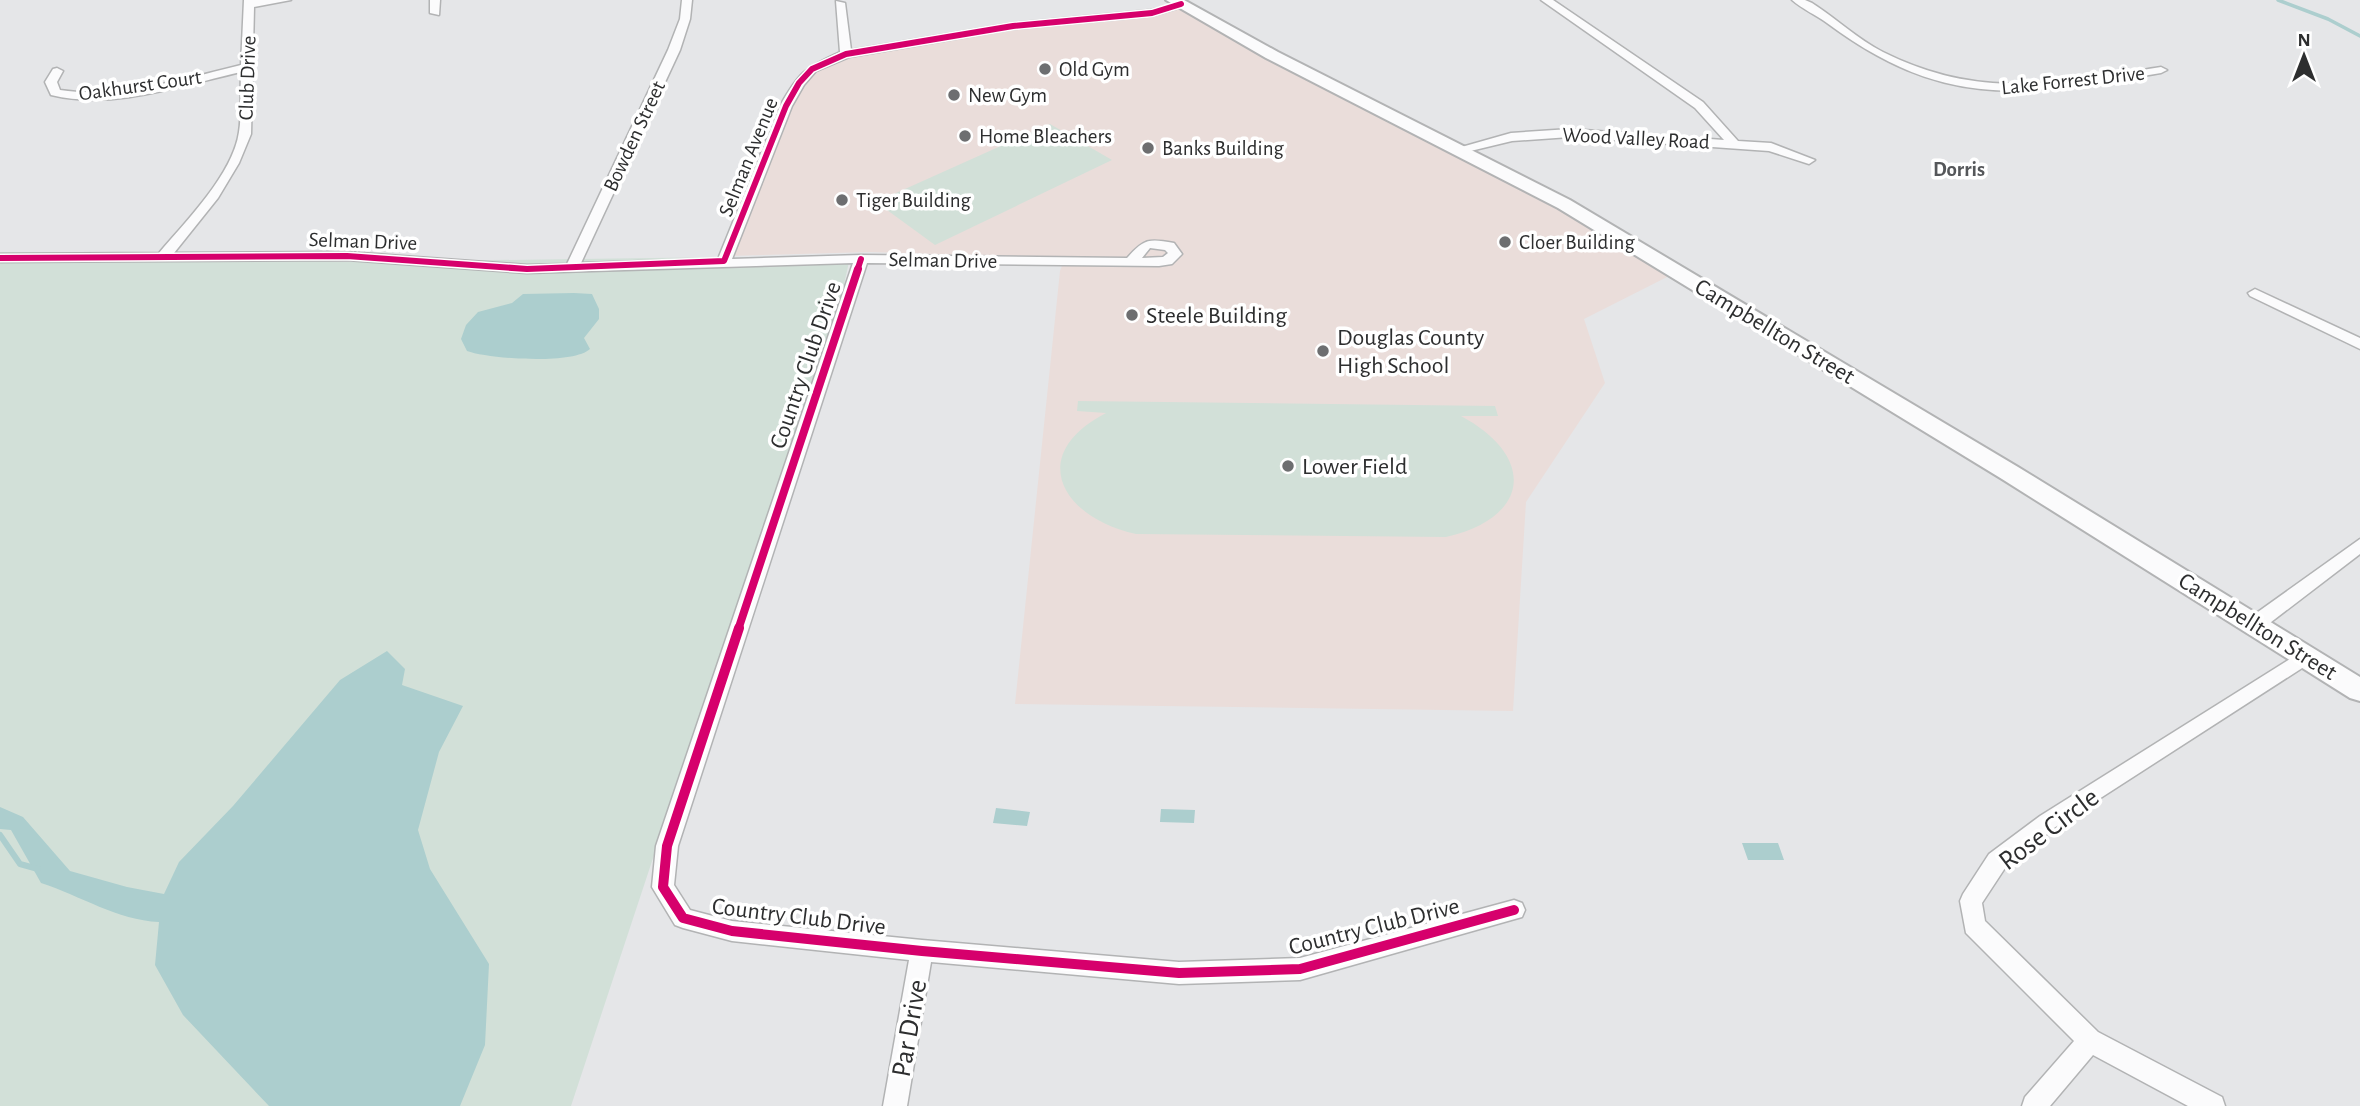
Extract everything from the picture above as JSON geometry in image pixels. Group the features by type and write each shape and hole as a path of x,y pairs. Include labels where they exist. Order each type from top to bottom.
{"main road":[{"name":"Campbellton Street","path":"1177,2 1272,55 1564,204 2360,690"}],"street":[{"path":"249,3 286,0"},
{"path":"435,13 436,0"},
{"name":"Bowden Street","path":"571,269 674,50 685,19 687,0"},
{"path":"1546,0 1699,105 1734,144"},
{"name":"Lake Forrest Drive","path":"1797,0 1827,17 1875,52 1917,72 1960,85 2022,90 2161,70"},
{"name":"Selman Avenue","path":"724,261 786,106 799,83 812,69 846,54 1013,26 1152,13 1177,2"},
{"name":"Club Drive","path":"164,256 212,198 233,163 245,134 249,3"},
{"path":"840,3 846,54"},
{"name":"Oakhurst Court","path":"57,71 51,82 55,93 94,96 138,90 248,67"},
{"name":"Wood Valley Road","path":"1462,151 1511,137 1570,133 1771,147 1809,160"},
{"name":"Selman Drive","path":"0,258 346,256 489,267 571,269 724,261 861,259 1131,262"},
{"name":"Country Club Drive","path":"861,259 667,846 663,887 683,918 732,931 922,951 1179,972 1300,969 1514,910"},
{"path":"2255,292 2360,344"},
{"path":"2255,624 2360,545"},
{"name":"Rose Circle","path":"2213,1106 2090,1040 1974,926 1971,901 1997,861 2048,822 2306,656"},
{"name":"Par Drive","path":"895,1106 922,951"},
{"path":"2034,1106 2090,1040"}],"shaded area":[{"name":"Douglas County High School","path":"1181,4 1677,272 1584,319 1605,383 1526,502 1513,711 1015,704 1060,271 1065,258 870,252 727,256 799,83 829,61 950,36 1152,13"},
{"path":"1050,124 1112,160 935,245 876,202"},
{"path":"0,252 351,262 723,257 849,262 830,347 753,556 571,1106 0,1106"},
{"path":"1078,401 1495,406 1498,416 1461,416 1486,432 1503,450 1512,467 1514,485 1508,501 1494,516 1474,528 1446,537 1136,534 1110,526 1089,514 1073,500 1063,483 1060,466 1066,447 1081,430 1106,413 1077,411"}],"water":[{"path":"523,294 592,294 599,309 599,319 584,338 590,349 581,354 549,359 493,356 467,351 461,339 466,325 478,312 512,303"},
{"path":"387,651 405,669 402,685 463,706 439,752 418,830 430,869 489,964 485,1045 460,1106 269,1106 183,1015 155,965 159,922 128,917 41,883 11,830 0,829 0,807 23,817 70,871 164,894 179,862 233,806 340,680"},
{"path":"996,808 1030,812 1027,826 993,823"},
{"path":"1161,809 1195,810 1194,823 1160,822"},
{"path":"1742,843 1778,843 1784,860 1748,860"}],"waterway":[{"path":"2278,0 2328,19 2360,36"},
{"path":"0,835 20,864 38,869"}],"cycle path":[{"path":"0,258 347,256 527,269 724,261 786,106 799,83 812,69 846,54 1013,26 1152,13 1181,4"},
{"path":"861,259 667,846 663,887 683,918 732,931 922,951 1179,973 1300,969 1514,910"}],"place":[{"name":"Old Gym","path":"1045,69"},
{"name":"New Gym","path":"954,95"},
{"name":"Home Bleachers","path":"965,136"},
{"name":"Banks Building","path":"1148,148"},
{"name":"Tiger Building","path":"842,200"},
{"name":"Cloer Building","path":"1505,242"},
{"name":"Steele Building","path":"1132,315"},
{"name":"Douglas County High School","path":"1323,351"},
{"name":"Lower Field","path":"1288,466"}],"district":[{"name":"Dorris","path":"1959,169"}]}
